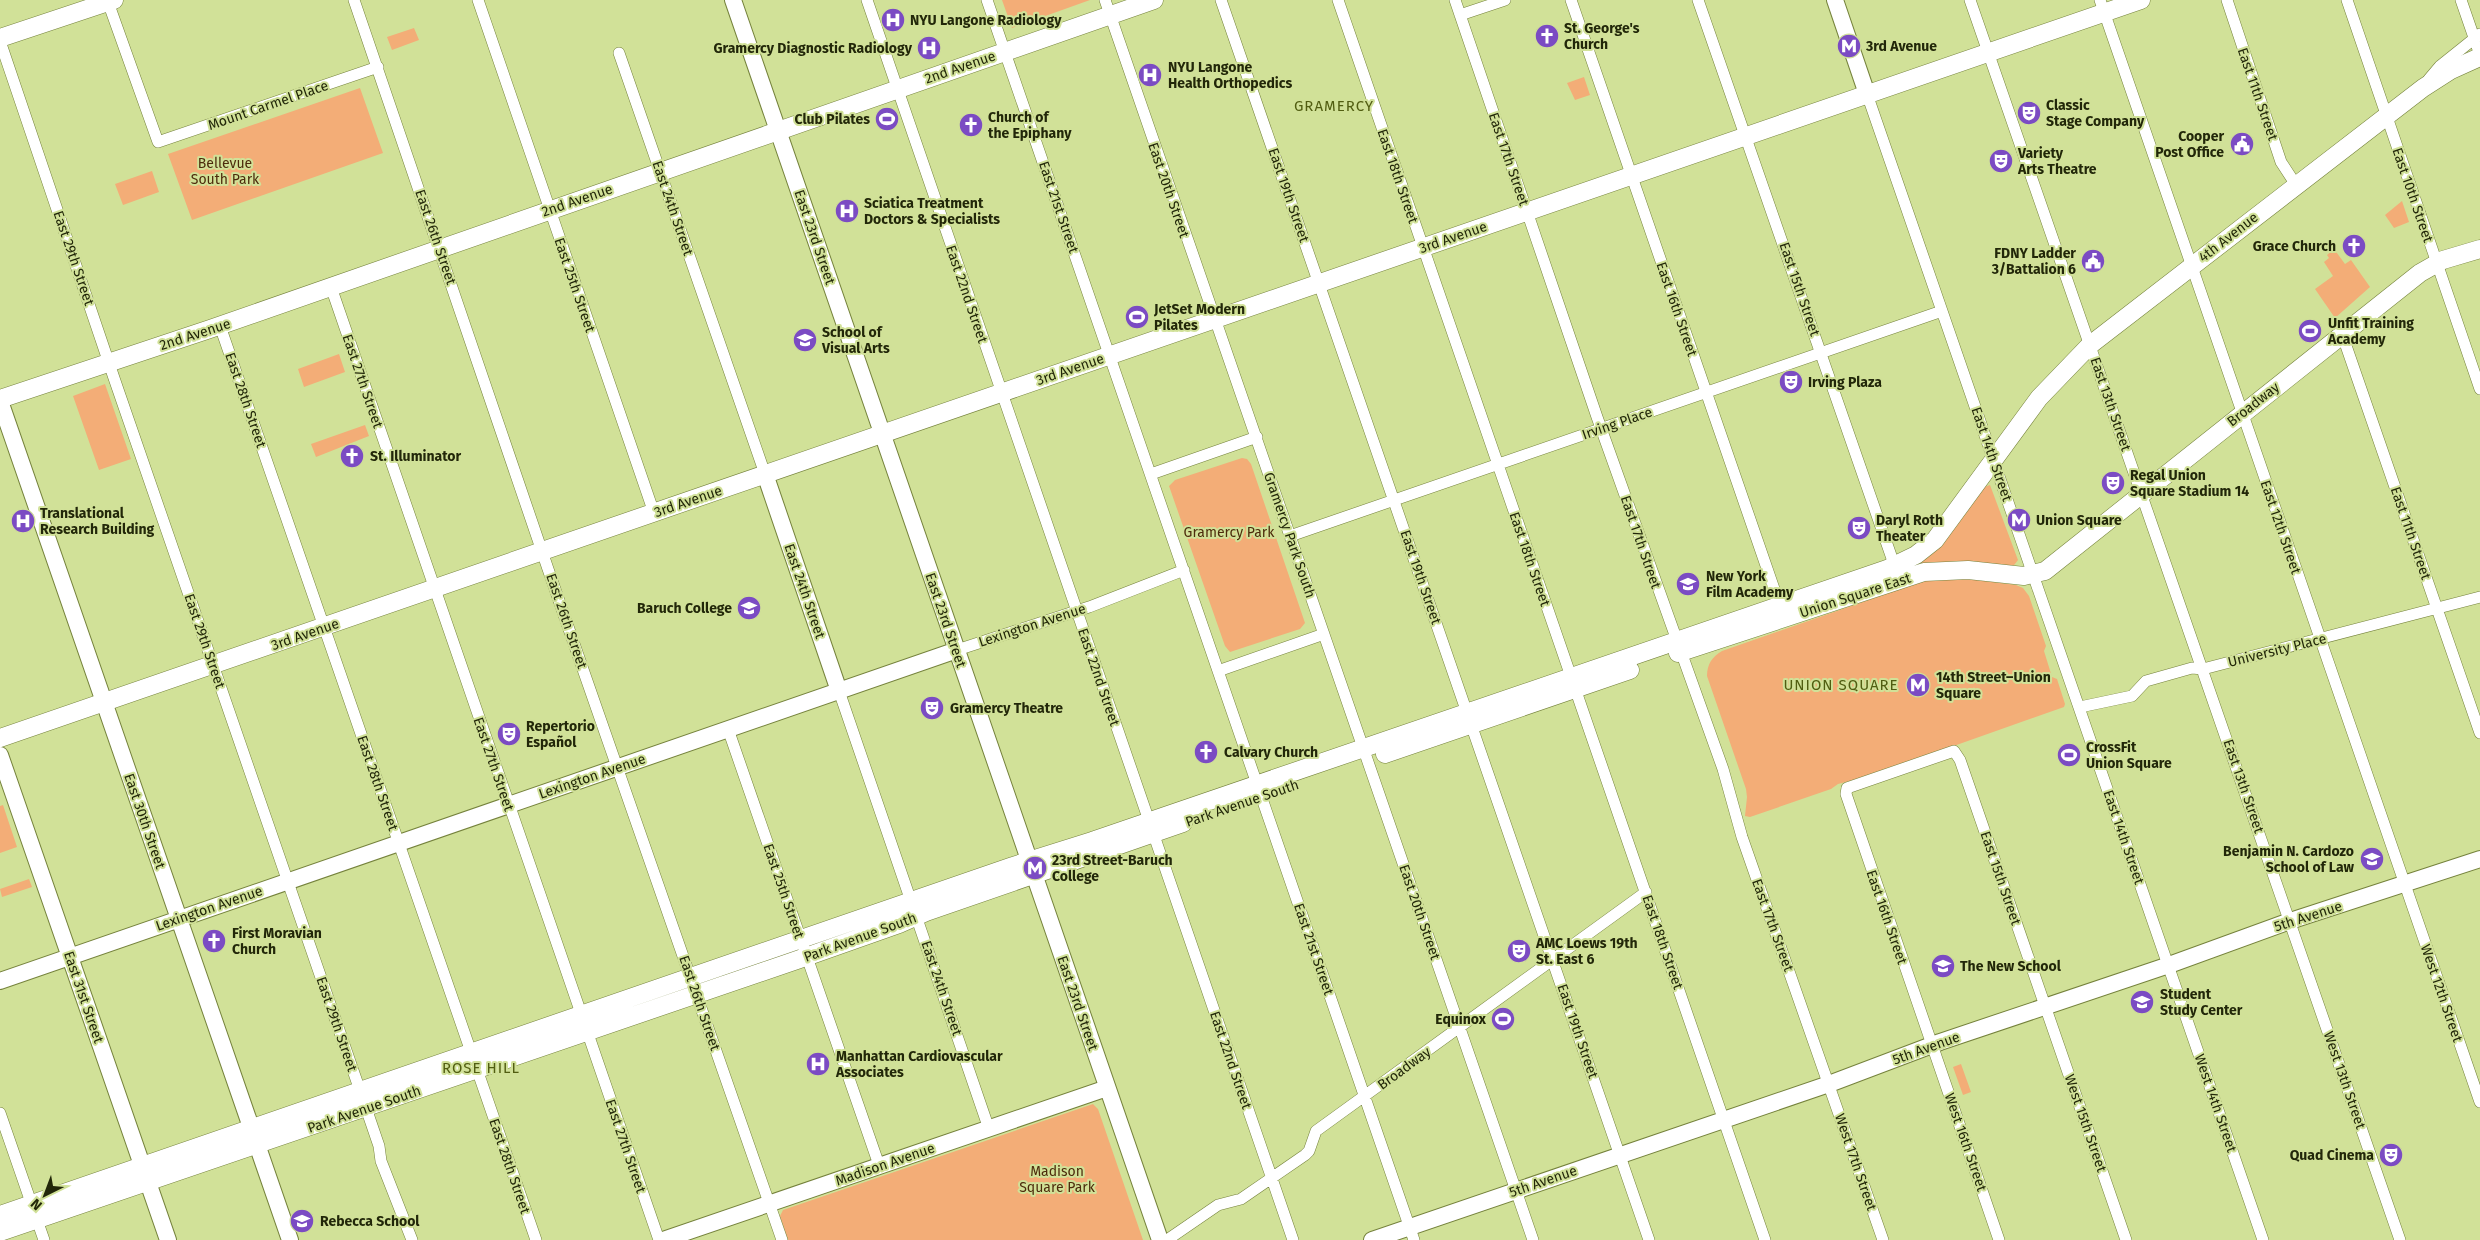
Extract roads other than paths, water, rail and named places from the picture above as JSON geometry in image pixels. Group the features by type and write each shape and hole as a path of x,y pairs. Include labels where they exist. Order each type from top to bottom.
{"main road":[{"name":"East 23rd Street","path":"733,0 1160,1240"},
{"name":"2nd Avenue","path":"0,400 109,361 220,326 1005,52 1107,8 1154,0"},
{"name":"East 14th Street","path":"1835,0 1868,94"},
{"name":"3rd Avenue","path":"0,738 1988,53 2102,6 2141,0"},
{"path":"0,40 82,5 111,1"},
{"path":"2423,88 2451,70 2480,56"},
{"name":"4th Avenue","path":"1994,459 2039,398 2090,345 2423,88"},
{"name":"Broadway","path":"2034,574 2053,566 2242,413 2436,262 2480,249"},
{"name":"East 30th Street","path":"0,400 290,1240"},
{"name":"Union Square East","path":"1897,573 1934,540 1994,459"},
{"name":"East 24th Street","path":"765,474 839,691"},
{"name":"Union Square East","path":"1680,646 1897,573 1968,570 2017,576 2034,574"},
{"name":"Park Avenue South","path":"34,1212 142,1166 801,939 915,908 1680,646"},
{"name":"Lexington Avenue","path":"0,981 957,650"},
{"name":"East 31st Street","path":"0,755 168,1240"},
{"name":"5th Avenue","path":"1372,1240 1412,1234 1516,1190 1723,1118 1829,1084 1932,1045 2169,965 2290,921 2480,858"},
{"name":"Park Avenue South","path":"34,1212 148,1183 257,1146 807,956 915,908"},
{"name":"Madison Avenue","path":"662,1240 1107,1088"},
{"path":"0,1215 34,1212"},
{"path":"0,1232 34,1212"}],"street":[{"name":"East 26th Street","path":"354,0 782,1240"},
{"name":"East 25th Street","path":"478,0 654,513"},
{"name":"East 22nd Street","path":"867,0 1293,1240"},
{"name":"East 21st Street","path":"987,0 1412,1234"},
{"name":"East 19th Street","path":"1221,0 1649,1240"},
{"name":"East 18th Street","path":"1338,0 1765,1240"},
{"name":"East 17th Street","path":"1455,0 1602,429 1723,769 1742,837 1829,1084"},
{"path":"1460,16 1505,0"},
{"name":"East 16th Street","path":"1572,0 1782,612"},
{"name":"East 15th Street","path":"1698,0 1897,573"},
{"name":"East 13th Street","path":"1970,0 2290,921"},
{"name":"East 11th Street","path":"2227,0 2282,162 2296,185"},
{"name":"East 10th Street","path":"2347,0 2480,389"},
{"path":"2461,0 2477,36 2480,56"},
{"name":"Mount Carmel Place","path":"111,1 158,142 378,67"},
{"name":"East 12th Street","path":"2102,6 2405,884"},
{"name":"East 20th Street","path":"1107,8 1236,379"},
{"name":"4th Avenue","path":"2423,88 2440,66 2477,36"},
{"name":"East 29th Street","path":"0,40 366,1108 390,1185 412,1240"},
{"name":"East 24th Street","path":"619,53 765,474"},
{"name":"East 14th Street","path":"1868,94 2169,965"},
{"name":"East 27th Street","path":"330,287 658,1240"},
{"name":"Irving Place","path":"1290,536 1942,311"},
{"name":"East 28th Street","path":"220,326 536,1240"},
{"name":"East 11th Street","path":"2342,334 2480,733"},
{"name":"Gramercy Park South","path":"1236,379 1324,634"},
{"path":"1150,474 1257,436"},
{"name":"Lexington Avenue","path":"957,650 1076,610 1184,570"},
{"name":"University Place","path":"2080,707 2132,696 2146,681 2192,668 2203,669 2480,597"},
{"name":"East 20th Street","path":"1324,634 1533,1240"},
{"path":"1218,671 1324,634"},
{"name":"East 24th Street","path":"839,691 915,908 989,1129"},
{"name":"East 25th Street","path":"728,729 879,1165"},
{"name":"East 16th Street","path":"1932,1045 1846,798 1847,788 1954,751"},
{"name":"East 15th Street","path":"1954,751 1963,769 2046,1006"},
{"name":"West 12th Street","path":"2405,884 2480,1102"},
{"name":"Broadway","path":"1166,1240 1218,1205 1241,1199 1309,1151 1316,1131 1646,892"},
{"name":"West 13th Street","path":"2290,921 2400,1240"},
{"name":"West 14th Street","path":"2169,965 2262,1240"},
{"name":"West 15th Street","path":"2046,1006 2126,1240"},
{"name":"West 16th Street","path":"1932,1045 1999,1240"},
{"name":"West 17th Street","path":"1829,1084 1883,1240"},
{"path":"0,1113 44,1240"}],"place":[{"name":"NYU Langone Radiology","path":"893,20"},
{"name":"St. George's Church","path":"1547,36"},
{"name":"3rd Avenue","path":"1849,46"},
{"name":"Gramercy Diagnostic Radiology","path":"929,48"},
{"name":"NYU Langone Health Orthopedics","path":"1150,75"},
{"name":"Classic Stage Company","path":"2029,113"},
{"name":"Club Pilates","path":"887,119"},
{"name":"Church of the Epiphany","path":"971,125"},
{"name":"Cooper Post Office","path":"2242,144"},
{"name":"Variety Arts Theatre","path":"2001,161"},
{"name":"Sciatica Treatment Doctors & Specialists","path":"847,211"},
{"name":"Grace Church","path":"2354,246"},
{"name":"FDNY Ladder 3/Battalion 6","path":"2093,261"},
{"name":"JetSet Modern Pilates","path":"1137,317"},
{"name":"Unfit Training Academy","path":"2310,331"},
{"name":"School of Visual Arts","path":"805,340"},
{"name":"Irving Plaza","path":"1791,382"},
{"name":"St. Illuminator","path":"352,456"},
{"name":"Regal Union Square Stadium 14","path":"2113,483"},
{"name":"Union Square","path":"2019,520"},
{"name":"Translational Research Building","path":"23,521"},
{"name":"Daryl Roth Theater","path":"1859,528"},
{"name":"New York Film Academy","path":"1688,584"},
{"name":"Baruch College","path":"749,608"},
{"name":"14th Street–Union Square","path":"1918,685"},
{"name":"Gramercy Theatre","path":"932,708"},
{"name":"Repertorio Español","path":"509,734"},
{"name":"Calvary Church","path":"1206,752"},
{"name":"CrossFit Union Square","path":"2069,755"},
{"name":"Benjamin N. Cardozo School of Law","path":"2372,859"},
{"name":"23rd Street-Baruch College","path":"1035,868"},
{"name":"First Moravian Church","path":"214,941"},
{"name":"AMC Loews 19th St. East 6","path":"1519,951"},
{"name":"The New School","path":"1943,966"},
{"name":"Student Study Center","path":"2142,1002"},
{"name":"Equinox","path":"1503,1019"},
{"name":"Manhattan Cardiovascular Associates","path":"818,1064"},
{"name":"Quad Cinema","path":"2391,1155"},
{"name":"Rebecca School","path":"302,1221"}],"district":[{"name":"GRAMERCY","path":"1334,106"},
{"name":"UNION SQUARE","path":"1841,685"},
{"name":"ROSE HILL","path":"481,1068"}],"park label":[{"name":"Bellevue South Park","path":"225,172"},
{"name":"Gramercy Park","path":"1229,532"},
{"name":"Madison Square Park","path":"1057,1180"}]}
